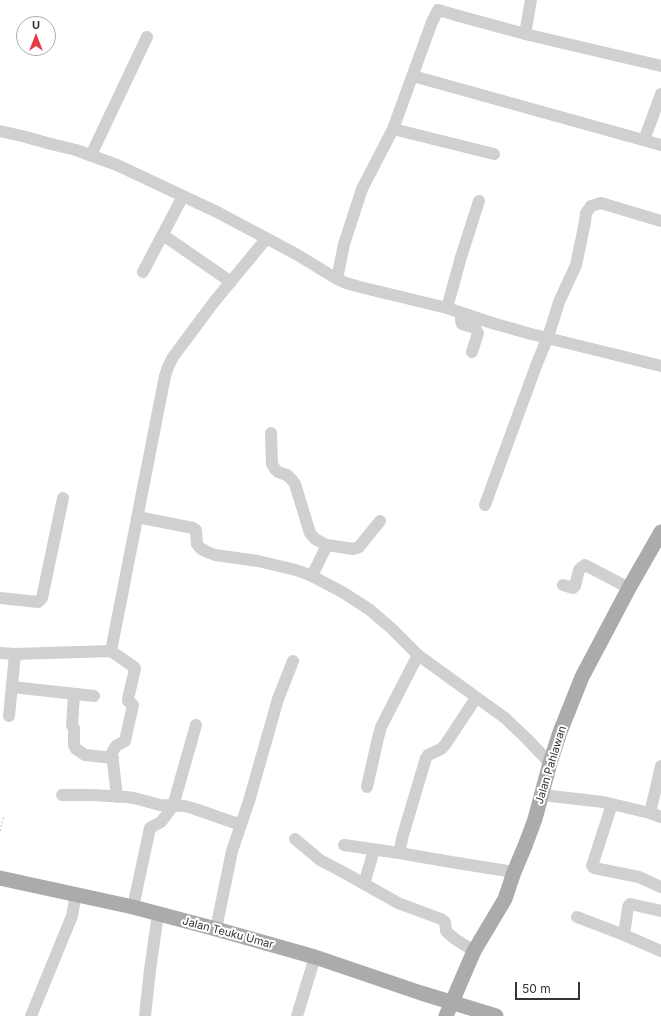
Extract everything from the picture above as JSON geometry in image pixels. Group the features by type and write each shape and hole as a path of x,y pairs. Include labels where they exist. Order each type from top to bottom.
{"main road":[{"name":"Jalan Pahlawan","path":"449,1009 474,951 504,899 535,819 560,732 582,677 629,588 661,532"},
{"name":"Jalan Teuku Umar","path":"0,878 133,907 216,929 315,957 449,1009 496,1016"}],"street":[{"path":"525,34 531,0"},
{"path":"337,279 344,244 362,189 392,129 432,22 440,5 459,16 525,34 661,66"},
{"path":"91,155 147,37"},
{"path":"413,76 661,145"},
{"path":"644,140 661,94"},
{"path":"392,129 494,154"},
{"path":"0,131 76,150 117,165 217,212 296,254 337,279 360,287 447,308 492,323 547,338 661,366"},
{"path":"143,272 183,196"},
{"path":"447,308 479,200"},
{"path":"485,504 559,302 576,265 586,213 591,206 601,203 661,221"},
{"path":"163,235 231,282"},
{"path":"111,651 168,367 173,357 266,239"},
{"path":"461,313 462,324 475,328 478,333 472,352"},
{"path":"271,433 272,464 278,472 287,475 295,484 310,533 315,539 327,545 353,549 358,547 380,521"},
{"path":"0,598 38,602 42,598 63,498"},
{"path":"137,517 193,528 196,530 197,544 205,551 215,555 258,561 296,570 312,576 344,593 370,610 391,628 418,655 505,718 550,763"},
{"path":"312,576 327,545"},
{"path":"563,585 573,588 576,586 580,570 585,565 629,588"},
{"path":"0,653 15,654 111,651 136,669 128,699 128,701 133,705 125,741 114,749 112,753 117,797"},
{"path":"9,716 15,654"},
{"path":"367,787 381,727 418,655"},
{"path":"216,929 232,851 278,699 293,661"},
{"path":"12,687 94,696"},
{"path":"74,694 72,726 74,728 74,745 76,749 84,755 112,758"},
{"path":"399,853 404,829 426,758 428,755 441,749 476,698"},
{"path":"133,907 150,828 161,822 173,806 196,725"},
{"path":"542,795 603,802 655,815 661,766"},
{"path":"62,795 93,795 134,798 160,806 192,808 241,825"},
{"path":"612,804 592,866 594,868 639,877 661,887"},
{"path":"295,839 320,860 398,903 441,919 445,922 446,931 448,933 474,951"},
{"path":"344,845 514,872"},
{"path":"364,884 374,850"},
{"path":"31,1016 72,916 76,894"},
{"path":"624,935 628,906 630,904 661,911"},
{"path":"145,1016 158,914"},
{"path":"577,917 661,951"},
{"path":"297,1016 315,957"}],"path":[{"path":"0,831 4,816"}]}
